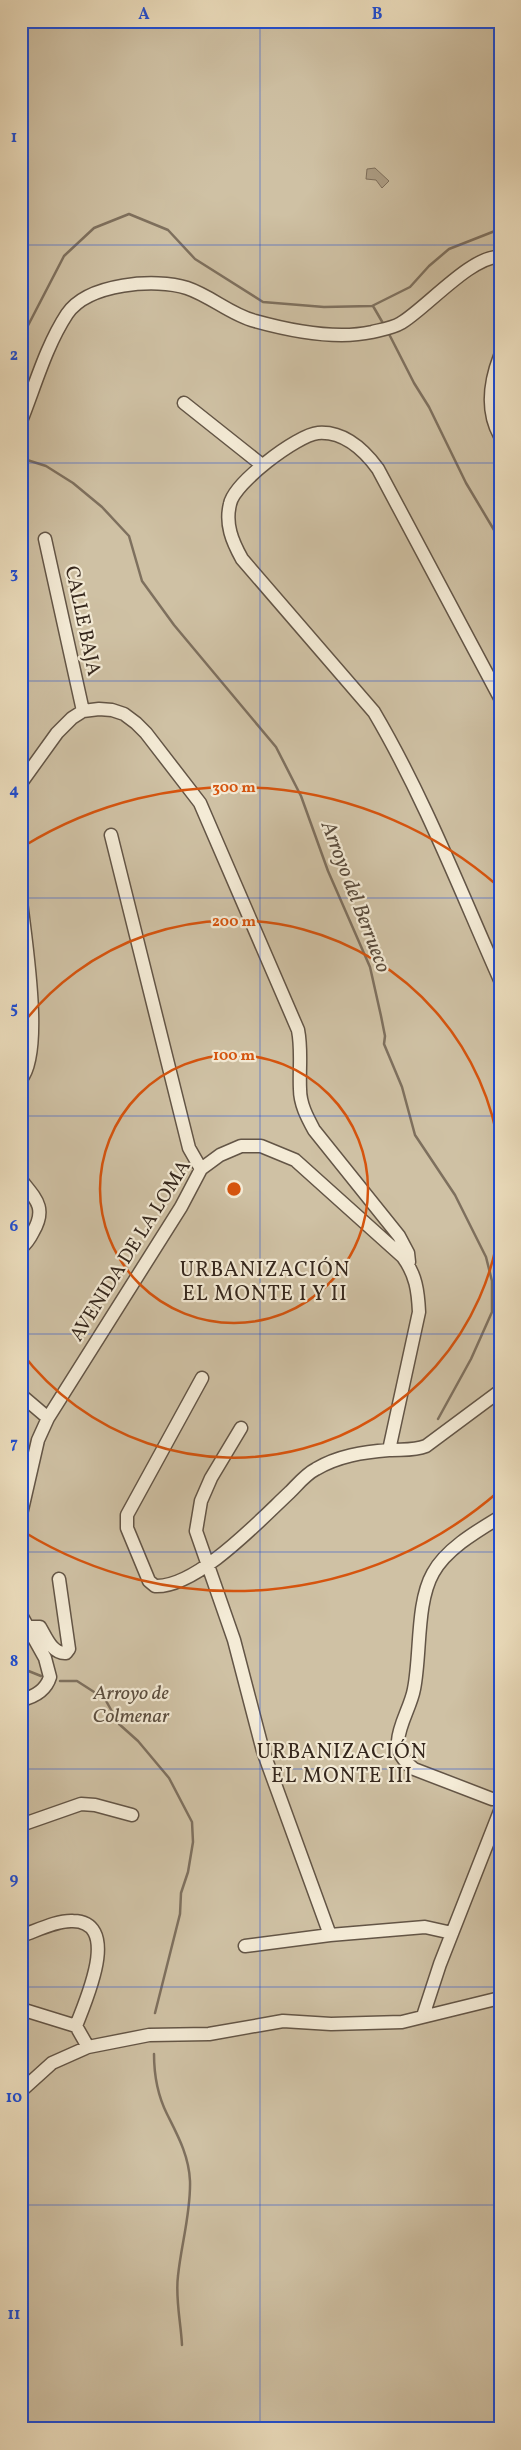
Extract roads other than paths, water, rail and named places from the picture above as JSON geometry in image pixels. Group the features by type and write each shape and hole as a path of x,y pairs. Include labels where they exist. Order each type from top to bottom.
{"street":[{"path":"21,422 54,338 68,312 82,300 102,291 126,285 153,282 173,284 189,288 253,321 300,331 352,335 372,332 400,324 464,273 493,256 500,257"},
{"path":"500,356 493,380 491,415 500,436"},
{"path":"184,403 262,465"},
{"path":"500,698 378,469 364,452 334,434 317,433 304,438 262,465 243,482 230,502 229,532 234,544 242,559 374,712 391,742 430,824 500,980"},
{"name":"CALLE BAJA","path":"44,539 83,711"},
{"path":"21,783 57,733 72,718 83,711 99,708 124,714 136,722 146,733 200,803 298,1030 301,1054 300,1090 304,1111 314,1130 391,1226 408,1253 410,1267"},
{"path":"112,835 190,1148 201,1169"},
{"path":"21,901 34,1037 29,1066 21,1079"},
{"name":"AVENIDA DE LA LOMA","path":"21,1514 38,1440 48,1418 181,1207 201,1169 220,1155 241,1146 261,1146 295,1160 317,1177 389,1244 410,1267 418,1291 418,1312 389,1450"},
{"path":"21,1180 37,1200 41,1211 39,1222 26,1244 21,1248"},
{"path":"389,1244 394,1234 391,1226"},
{"path":"202,1378 128,1515 127,1528 152,1585 160,1586 172,1583 225,1553 314,1470 338,1457 389,1450 418,1449 426,1446 500,1391"},
{"path":"21,1395 48,1418"},
{"path":"241,1428 201,1501 196,1531 234,1640 263,1751 330,1936"},
{"path":"500,1517 447,1555 434,1571 425,1589 414,1691 398,1740 400,1751 406,1763 414,1769 492,1799 500,1799"},
{"path":"28,1628 40,1627 55,1650 60,1653 66,1653 69,1649 59,1579"},
{"path":"21,1615 45,1658 50,1677 43,1689 34,1696 21,1700"},
{"path":"21,1825 80,1804 95,1805 132,1815"},
{"path":"423,2016 452,1933 500,1811"},
{"path":"21,1936 71,1920 86,1922 92,1928 97,1938 98,1952 92,1983 76,2026"},
{"path":"245,1946 425,1927 452,1933"},
{"path":"21,2091 52,2063 88,2047 149,2035 225,2032 265,2022 385,2023 500,1998"},
{"path":"21,2009 76,2026 88,2047"}],"waterway":[{"path":"21,339 64,256 94,228 129,214 168,230 195,259 263,302 324,307 372,306 410,287 429,266 449,249 500,229"},
{"path":"373,306 384,325"},
{"path":"388,332 414,383 429,407 466,483 500,540"},
{"name":"Arroyo del Berrueco","path":"24,459 46,466 73,483 102,507 129,536 142,581 174,625 276,747 301,796 328,871 370,967 385,1036 384,1044 402,1087 415,1135 455,1195 486,1257 492,1281 492,1312 471,1359 438,1419"},
{"path":"21,1668 41,1676"},
{"path":"60,1681 77,1681 105,1699 119,1724 138,1741 169,1778 192,1822 193,1842 188,1872 181,1893 180,1914 155,2013"},
{"path":"154,2054 161,2100 182,2146 188,2163 190,2181 189,2205 177,2284 182,2345"}],"district":[{"name":"URBANIZACIÓN EL MONTE I Y II","path":"265,1282"},
{"name":"URBANIZACIÓN EL MONTE III","path":"342,1764"}],"park label":[{"name":"Arroyo de Colmenar","path":"131,1706"}]}
